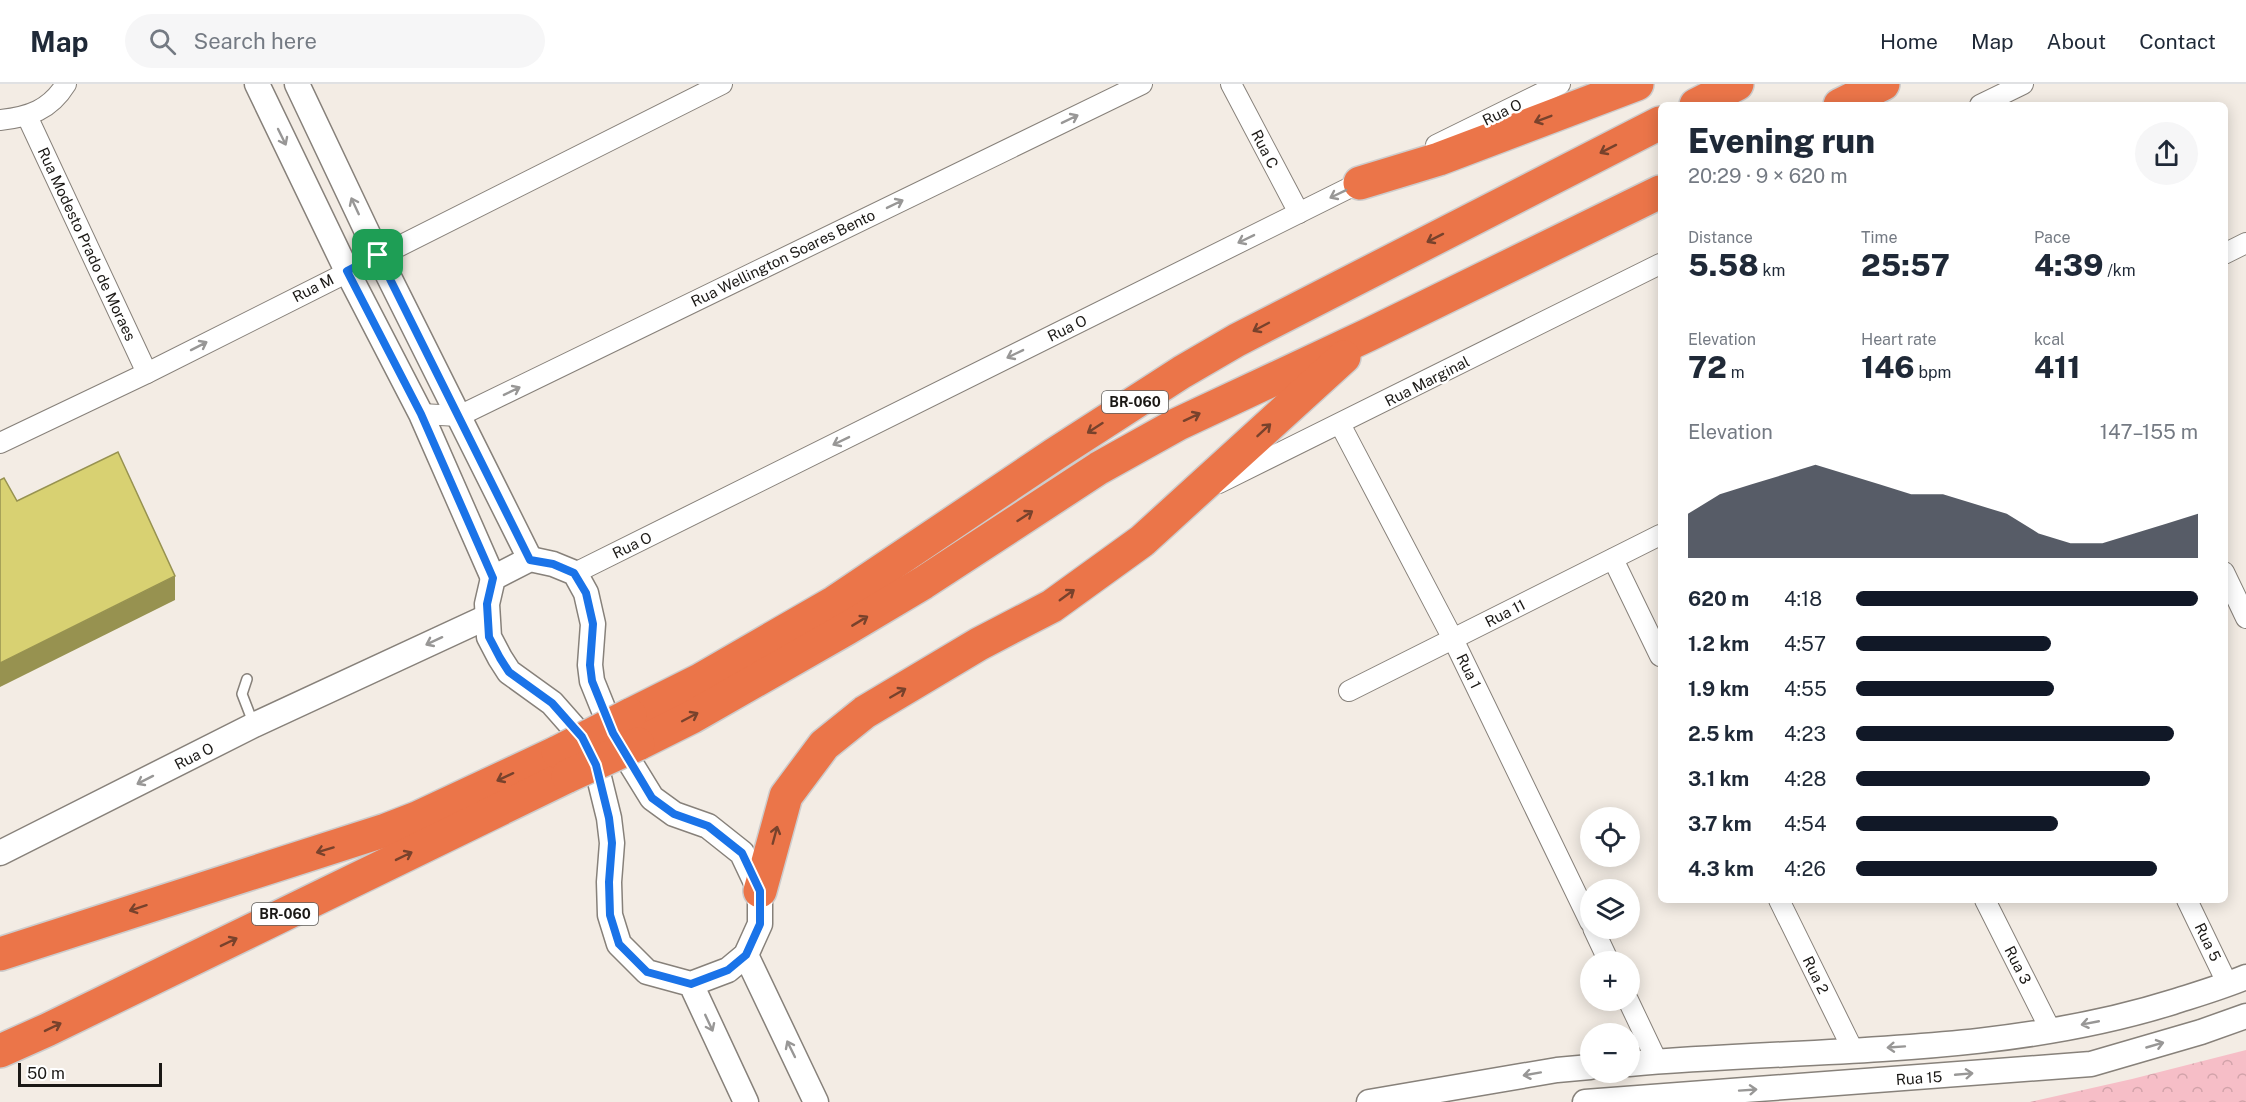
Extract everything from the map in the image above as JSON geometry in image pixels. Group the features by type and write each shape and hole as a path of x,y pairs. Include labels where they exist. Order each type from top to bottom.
{"highway":[{"path":"1360,183 1439,159 1637,84"},
{"path":"1702,102 1737,84"},
{"path":"1846,102 1883,84"},
{"name":"BR-060","path":"0,1051 47,1030 563,764 634,730 700,680 835,602 1055,454 1182,372 1238,340 1658,124"},
{"name":"BR-060","path":"634,730 692,717 923,583 1099,468 1178,424 1368,335 1658,193"},
{"path":"760,891 786,796 824,746 865,712 979,644 1052,606 1142,541 1368,335"},
{"name":"BR-060","path":"0,954 386,830 563,764"}],"street":[{"path":"0,120 36,114 62,91 66,84"},
{"path":"257,84 347,271 421,414 493,578 487,604 489,637 509,672 552,703 582,737 596,765 609,818 612,843 609,882 610,915 619,944 647,972 691,984 728,970 746,955 760,924 760,891 742,853 708,826 674,814 652,798 623,752 592,681 590,665 593,624 586,593 574,573 553,564 530,560 493,578"},
{"path":"297,84 378,255 530,560"},
{"name":"Rua M","path":"0,443 147,373 722,84"},
{"name":"Rua Wellington Soares Bento","path":"421,414 459,416 1142,84"},
{"name":"Rua C","path":"1232,84 1299,213"},
{"name":"Rua O","path":"574,573 1560,84"},
{"path":"1989,99 2023,84"},
{"name":"Rua Modesto Prado de Moraes","path":"27,116 147,373"},
{"path":"2228,252 2246,243"},
{"name":"Rua Marginal","path":"1193,496 1658,265"},
{"path":"365,306 394,287"},
{"name":"Rua 1","path":"1340,424 1453,639 1580,901"},
{"name":"Rua 11","path":"1349,691 1658,536"},
{"path":"1613,559 1658,652"},
{"path":"2228,581 2246,618"},
{"name":"Rua O","path":"0,853 254,725 488,617"},
{"name":"Rua 2","path":"1780,903 1852,1050"},
{"name":"Rua 3","path":"1987,903 2051,1031"},
{"name":"Rua 5","path":"2189,903 2237,981"},
{"path":"746,955 816,1102"},
{"path":"1640,1063 1961,1042 2051,1031 2135,1014 2237,981"},
{"path":"691,984 746,1102"},
{"path":"1633,1011 1657,1061"},
{"name":"Rua 15","path":"1585,1102 2091,1064 2201,1032 2246,1016"},
{"path":"1369,1102 1580,1068"}],"lane":[{"path":"247,679 242,694 254,725"}],"green space":[{"path":"2246,1050 2246,1102 2030,1102 2132,1079"}],"building":[{"path":"118,452 175,576 0,663 0,480 4,478 17,501"}],"route":[{"path":"378,255 530,560 553,564 574,573 586,593 593,624 590,665 592,681 623,752 652,798 674,814 708,826 742,853 760,891 760,924 746,955 728,970 691,984 647,972 619,944 610,915 609,882 612,843 609,818 596,765 582,737 552,703 509,672 489,637 487,604 493,578 421,414 347,271 378,255"}]}
